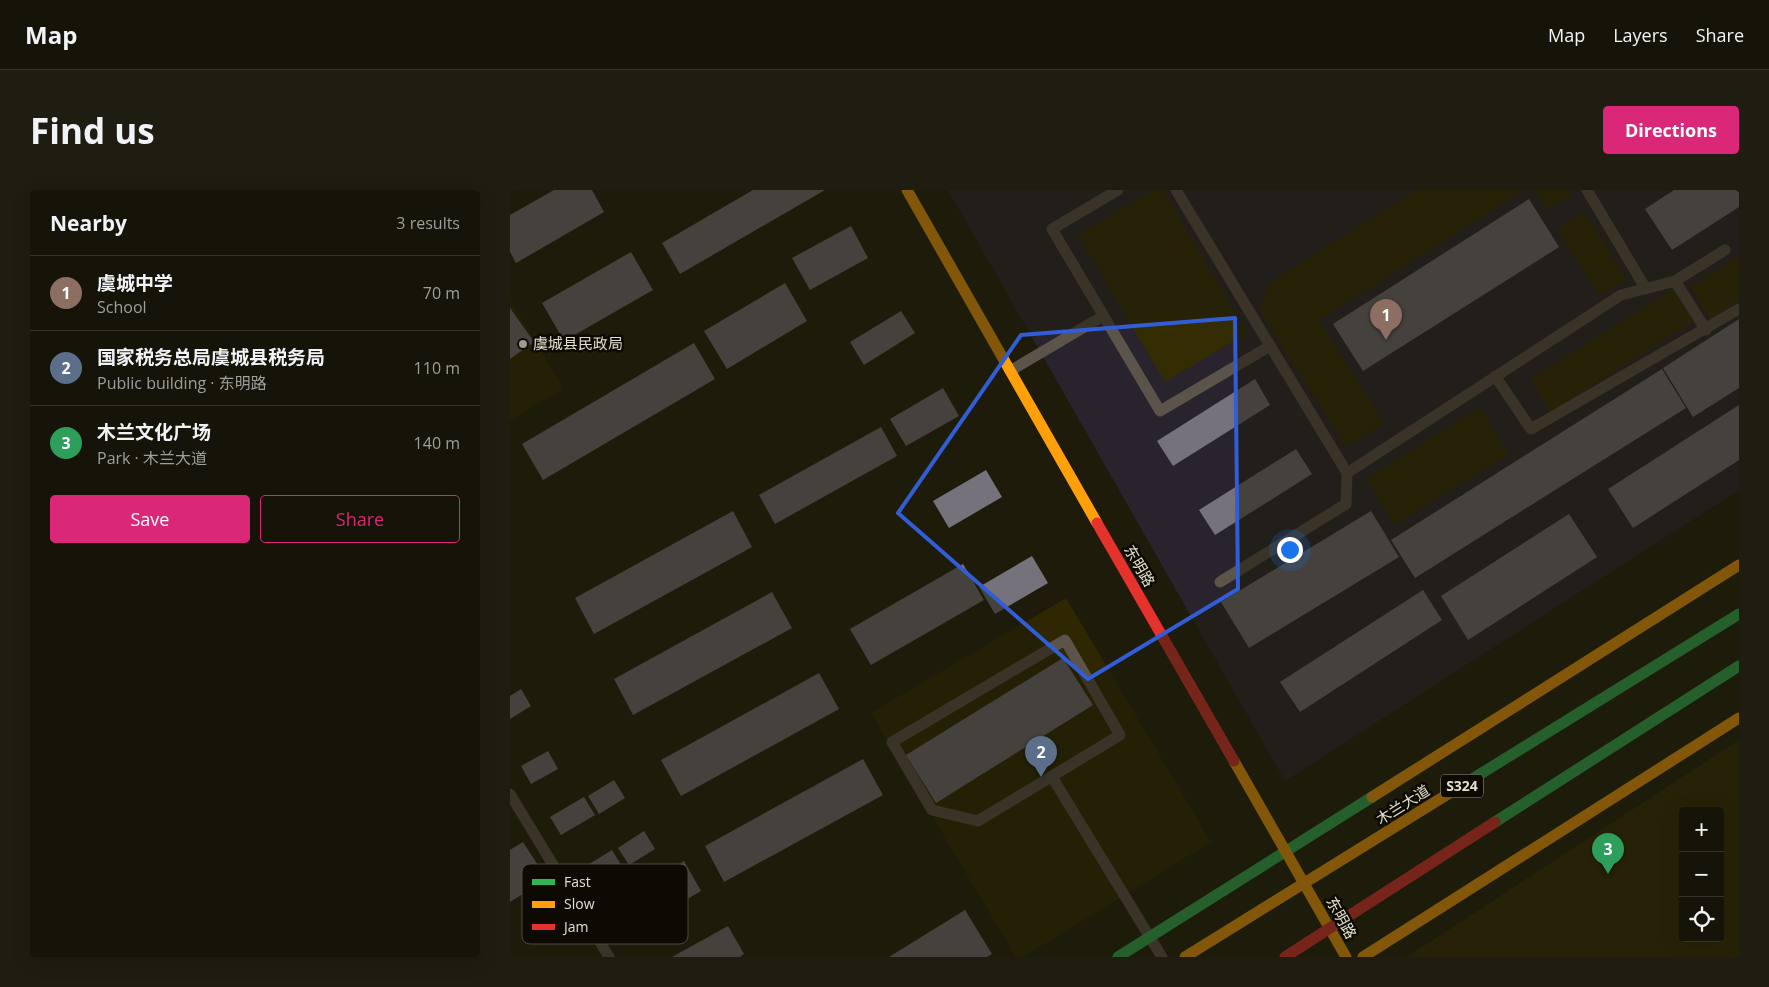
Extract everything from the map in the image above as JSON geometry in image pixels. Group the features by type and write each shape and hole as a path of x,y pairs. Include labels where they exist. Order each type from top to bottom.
{"main road":[{"name":"东明路","path":"907,190 1346,957"},
{"path":"1118,957 1739,565"},
{"name":"木兰大道","path":"1184,957 1305,884 1739,614"},
{"path":"1285,957 1330,930 1739,666"},
{"path":"1363,957 1739,718"}],"lane":[{"path":"1118,190 1052,229 1160,411 1270,346"},
{"path":"1176,190 1347,473 1346,504 1220,582"},
{"path":"1587,190 1646,290"},
{"path":"1347,473 1622,295 1675,281 1725,250"},
{"path":"1675,281 1706,330"},
{"path":"1495,376 1531,429 1706,330 1739,309"},
{"path":"1010,371 1103,316"},
{"path":"1065,640 1120,734 1052,777 978,821 932,810 892,742 1065,640"},
{"path":"1052,777 1162,957"},
{"path":"510,794 553,864"},
{"path":"601,944 609,957"}],"highlighted area":[{"path":"1235,318 1238,589 1088,679 898,513 1021,335"}],"shaded area":[{"path":"948,190 1739,190 1739,490 1285,781"},
{"path":"1153,190 1163,190 1247,333 1165,382 1078,235"},
{"path":"1416,190 1525,190 1319,320 1384,423 1346,447 1260,310 1269,283"},
{"path":"1535,190 1569,190 1572,195 1547,210"},
{"path":"1584,211 1626,279 1599,295 1557,229"},
{"path":"1739,255 1739,300 1710,319 1690,287"},
{"path":"1673,289 1693,321 1550,412 1530,379"},
{"name":"虞城县民政局","path":"510,300 563,388 510,421"},
{"path":"1480,407 1509,454 1395,525 1366,479"},
{"path":"1066,598 1211,842 1023,957 1016,957 871,713"},
{"path":"1739,740 1739,957 1407,957"}],"building":[{"path":"554,190 592,190 604,212 516,263 510,252 510,215"},
{"path":"753,190 825,190 680,274 662,243"},
{"path":"1674,190 1739,190 1739,207 1672,250 1645,209"},
{"path":"1529,199 1559,247 1363,371 1333,324"},
{"path":"851,226 868,258 810,290 792,258"},
{"path":"631,252 653,290 564,341 542,303"},
{"path":"785,283 807,321 727,369 704,331"},
{"path":"510,308 534,342 510,359"},
{"path":"901,311 915,333 864,365 850,342"},
{"path":"1739,319 1739,388 1693,417 1663,368"},
{"path":"694,343 715,379 543,480 522,444"},
{"path":"1662,369 1686,408 1415,578 1391,540"},
{"path":"1255,379 1270,405 1173,466 1157,441"},
{"path":"943,388 959,416 906,446 890,419"},
{"path":"1739,405 1739,460 1633,528 1608,489"},
{"path":"881,427 897,456 775,524 759,495"},
{"path":"1296,449 1312,474 1215,535 1199,510"},
{"path":"986,470 1002,497 949,528 933,501"},
{"path":"733,511 752,547 594,634 575,598"},
{"path":"1371,511 1399,557 1249,648 1221,602"},
{"path":"1569,514 1597,557 1468,640 1441,596"},
{"path":"1032,556 1048,583 995,614 979,587"},
{"path":"963,564 984,600 871,665 850,629"},
{"path":"1423,590 1442,620 1300,712 1280,682"},
{"path":"772,592 792,628 633,715 614,679"},
{"path":"1063,658 1093,705 936,803 906,755"},
{"path":"819,673 839,709 681,796 661,760"},
{"path":"521,689 531,706 510,719 510,696"},
{"path":"548,751 558,769 531,784 521,766"},
{"path":"863,759 883,795 724,882 705,846"},
{"path":"614,780 625,798 599,814 588,796"},
{"path":"584,797 595,815 561,835 550,817"},
{"path":"644,831 655,849 628,864 618,848"},
{"path":"523,842 537,864 522,864 522,895 510,902 510,850"},
{"path":"612,850 621,864 589,864"},
{"path":"688,868 701,891 688,899"},
{"path":"965,910 992,954 987,957 889,957"},
{"path":"728,926 744,954 740,957 672,957"}],"traffic: fast":[{"path":"1469,781 1739,614"},
{"path":"1495,822 1739,666"},
{"path":"1118,957 1372,797"}],"traffic: slow":[{"path":"907,190 1097,523"},
{"path":"1372,797 1739,565"},
{"path":"1363,957 1739,718"},
{"path":"1234,761 1346,957"},
{"path":"1185,957 1469,781"}],"traffic: jam":[{"path":"1097,523 1234,761"},
{"path":"1285,957 1495,822"}],"place":[{"name":"虞城中学","path":"1386,340"},
{"name":"虞城县民政局","path":"523,344"},
{"name":"国家税务总局虞城县税务局","path":"1041,777"},
{"name":"木兰文化广场","path":"1608,874"}]}
